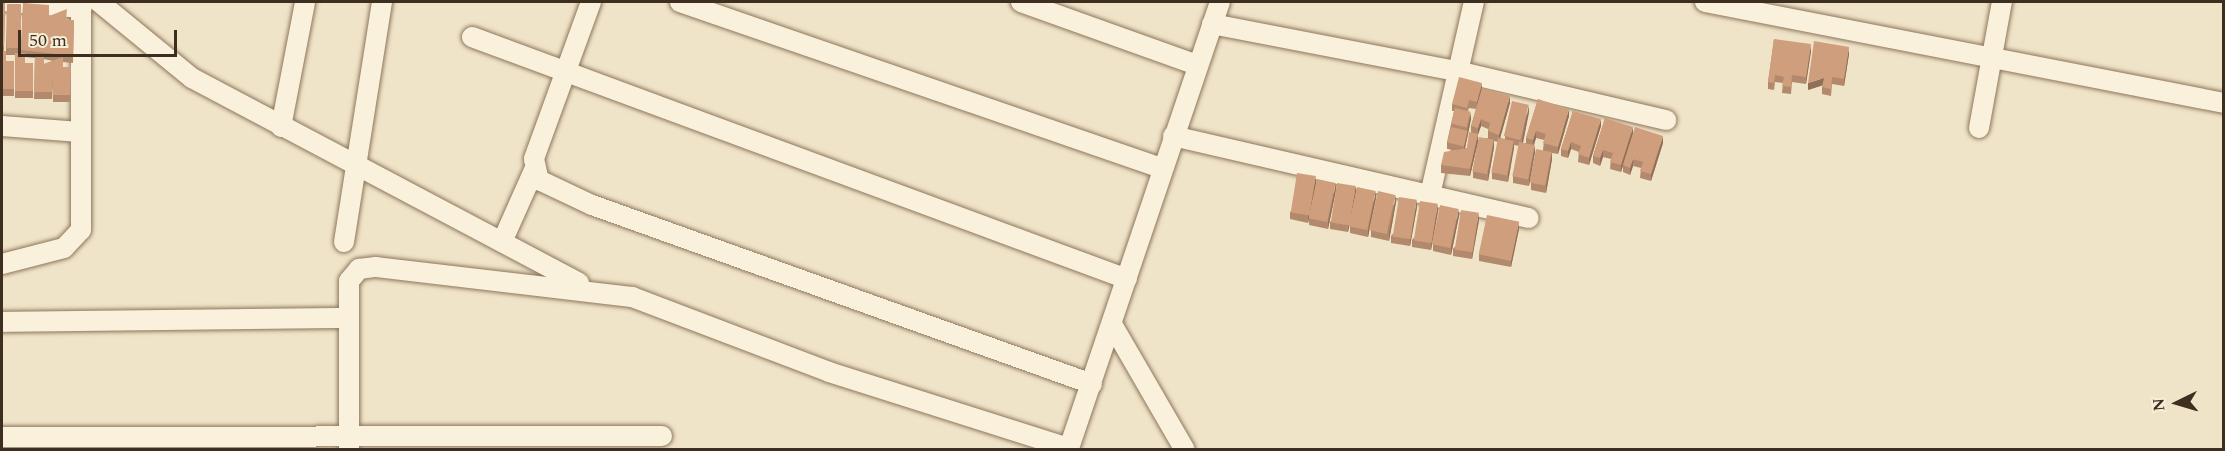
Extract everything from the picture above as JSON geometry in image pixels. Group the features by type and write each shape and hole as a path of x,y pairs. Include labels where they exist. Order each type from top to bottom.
{"street":[{"path":"9,2 87,4 168,62 281,127 590,288"},
{"path":"281,127 305,2"},
{"path":"344,242 382,2"},
{"path":"502,242 534,170 591,2"},
{"path":"680,2 1161,168"},
{"path":"1021,2 1197,65"},
{"path":"349,443 347,318 349,281 367,267 590,288 681,313 829,372 1077,449 1092,384 1113,326 1161,168 1220,2"},
{"path":"1430,195 1474,2"},
{"path":"1705,2 1990,61 2223,103"},
{"path":"1979,128 2002,2"},
{"path":"2,264 53,252 79,238 80,132 87,4"},
{"path":"1212,24 1457,71 1666,120"},
{"path":"472,38 1127,279"},
{"path":"2,126 80,132"},
{"path":"1173,136 1529,218"},
{"path":"534,170 539,180 572,198 1092,384"},
{"path":"2,322 347,318"},
{"path":"1113,326 1185,450"},
{"path":"2,437 349,443 662,436"}],"building":[{"path":"2,2 5,2 4,46 2,46"},
{"path":"23,3 49,5 49,16 67,9 66,20 74,20 73,56 21,50"},
{"path":"7,4 21,4 21,48 7,48"},
{"path":"1774,39 1811,44 1806,77 1792,75 1791,87 1782,86 1784,77 1775,75 1774,83 1768,82"},
{"path":"1814,41 1849,47 1844,79 1832,77 1831,89 1822,87 1824,78 1808,83"},
{"path":"2,51 6,51 6,61 14,61 14,89 2,89"},
{"path":"15,53 25,53 25,63 33,63 33,91 15,91"},
{"path":"35,54 44,54 44,64 63,57 63,67 71,67 70,95 53,95 53,77 52,92 34,92"},
{"path":"1459,77 1482,83 1477,102 1469,100 1467,108 1452,104"},
{"path":"1482,88 1510,96 1499,135 1488,131 1490,123 1481,119 1478,128 1471,126"},
{"path":"1538,99 1569,109 1558,147 1543,143 1546,134 1536,131 1533,140 1526,138"},
{"path":"1512,101 1529,105 1520,140 1504,136"},
{"path":"1455,108 1471,112 1467,127 1451,124"},
{"path":"1573,111 1601,119 1589,158 1578,154 1581,146 1571,142 1568,151 1561,149"},
{"path":"1605,118 1633,127 1621,165 1610,162 1613,153 1603,150 1600,158 1593,156"},
{"path":"1451,127 1468,131 1464,146 1447,143"},
{"path":"1635,127 1663,136 1651,174 1640,171 1643,162 1633,159 1630,168 1623,165"},
{"path":"1469,132 1478,134 1470,169 1441,165 1444,152 1467,148"},
{"path":"1479,137 1494,140 1487,174 1472,171"},
{"path":"1498,138 1514,141 1507,175 1491,172"},
{"path":"1519,142 1535,145 1528,179 1512,176"},
{"path":"1536,149 1552,152 1545,185 1530,182"},
{"path":"1297,173 1316,176 1310,215 1291,213"},
{"path":"1317,179 1336,183 1327,222 1309,218"},
{"path":"1337,183 1356,186 1350,225 1331,223"},
{"path":"1357,187 1376,191 1367,230 1349,226"},
{"path":"1378,191 1396,195 1387,234 1369,230"},
{"path":"1399,197 1417,200 1411,239 1393,237"},
{"path":"1420,201 1438,204 1432,243 1414,241"},
{"path":"1440,205 1459,209 1450,248 1432,244"},
{"path":"1461,210 1479,213 1473,252 1455,250"},
{"path":"1487,215 1519,222 1511,261 1479,254"}]}
